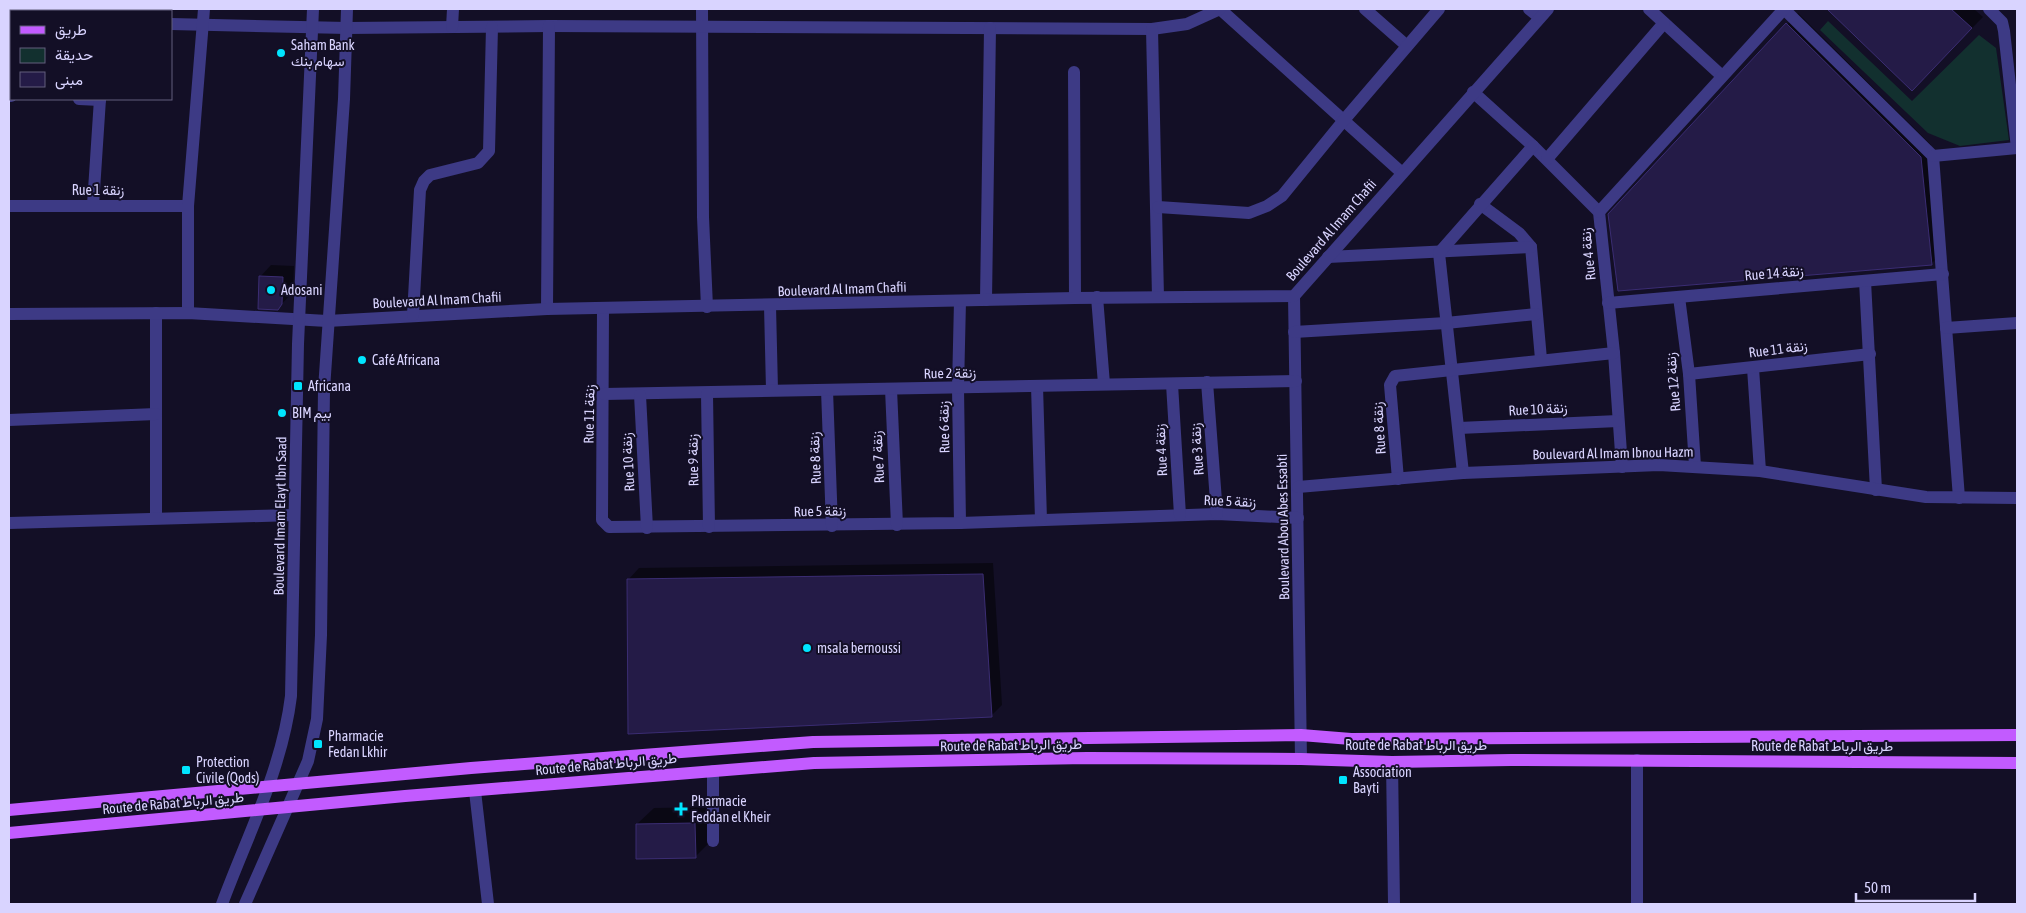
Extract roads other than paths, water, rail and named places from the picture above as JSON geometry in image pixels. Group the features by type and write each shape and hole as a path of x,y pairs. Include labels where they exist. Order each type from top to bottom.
{"main road":[{"name":"Route de Rabat طريق الرباط","path":"9,810 299,782 813,742 1301,736 1350,739 2017,735"},
{"name":"Route de Rabat طريق الرباط","path":"9,833 475,790 814,763 1087,758 1301,758 1392,762 1637,760 2017,763"}],"street":[{"path":"188,313 188,206 204,9"},
{"name":"Boulevard Imam Elayt Ibn Saad","path":"222,904 269,786 288,722 291,696 300,320 313,9"},
{"path":"245,904 308,761 319,697 328,321 338,204 347,9"},
{"path":"452,27 453,9"},
{"path":"702,9 703,217 707,307"},
{"path":"172,24 312,28 702,26 1152,29 1187,24 1220,9 1401,172"},
{"path":"1364,9 1407,46"},
{"path":"1158,207 1249,213 1267,206 1282,196 1344,120 1440,9"},
{"path":"1529,9 1544,13"},
{"path":"1649,9 1722,76"},
{"path":"1599,212 1784,9 1933,156 1959,498"},
{"path":"1933,156 2017,148 2012,54 2002,22 1989,9"},
{"name":"Boulevard Al Imam Chafii","path":"9,314 188,313 328,321 547,309 770,306 1097,297 1294,296 1401,172 1544,13"},
{"path":"1547,160 1664,23"},
{"path":"413,316 420,190 424,181 430,175 478,163 489,151 492,26"},
{"path":"547,309 549,26"},
{"path":"986,300 990,28"},
{"path":"1152,29 1158,207 1158,297"},
{"path":"1074,72 1075,298"},
{"name":"Rue 4 زنقة","path":"1473,92 1533,146 1599,212 1614,353 1622,467"},
{"path":"93,205 100,100"},
{"path":"1463,473 1439,253 1480,204 1533,146"},
{"path":"1480,204 1519,233 1531,247 1536,314 1542,359"},
{"name":"Rue 1 زنقة","path":"9,206 188,206"},
{"path":"1328,257 1531,247"},
{"name":"Rue 14 زنقة","path":"1608,303 1943,274"},
{"path":"1865,281 1876,490"},
{"name":"Boulevard Abou Abes Essabti","path":"1294,296 1301,758"},
{"path":"1097,297 1104,384"},
{"name":"Rue 12 زنقة","path":"1679,297 1689,374 1695,466"},
{"name":"Rue 6 زنقة","path":"960,301 958,388 960,524"},
{"path":"770,306 772,390"},
{"name":"Rue 11 زنقة","path":"602,520 603,309"},
{"path":"156,313 156,518"},
{"path":"1294,332 1446,323 1536,314"},
{"path":"1946,328 2017,323"},
{"path":"1453,370 1542,359 1614,353"},
{"name":"Rue 11 زنقة","path":"1689,374 1870,354"},
{"path":"1753,368 1760,471"},
{"name":"Rue 8 زنقة","path":"1398,479 1390,385 1395,376 1453,370"},
{"name":"Rue 2 زنقة","path":"604,394 707,394 772,390 1296,381"},
{"name":"Rue 3 زنقة","path":"1207,382 1217,514"},
{"name":"Rue 4 زنقة","path":"1172,384 1180,515"},
{"path":"1037,386 1041,520"},
{"name":"Rue 7 زنقة","path":"891,389 897,525"},
{"name":"Rue 8 زنقة","path":"827,390 832,526"},
{"name":"Rue 9 زنقة","path":"707,394 709,527"},
{"name":"Rue 10 زنقة","path":"640,395 647,528"},
{"path":"9,420 156,414"},
{"name":"Rue 10 زنقة","path":"1459,428 1618,420"},
{"name":"Boulevard Al Imam Ibnou Hazm","path":"1298,487 1463,473 1695,466 1760,471 1876,490 1959,498 2017,498"},
{"name":"Rue 5 زنقة","path":"602,520 609,527 647,528 960,524 1217,514 1298,518"},
{"path":"9,523 294,515"},
{"path":"1637,760 1637,904"},
{"path":"1392,762 1394,904"},
{"path":"713,771 713,841"},
{"path":"475,790 488,904"}],"place":[{"name":"Saham Bank سهام بنك","path":"281,53"},
{"name":"Adosani","path":"271,290"},
{"name":"Café Africana","path":"362,360"},
{"name":"Africana","path":"298,386"},
{"name":"BIM بيم","path":"282,413"},
{"name":"msala bernoussi","path":"807,648"},
{"name":"Pharmacie Fedan Lkhir","path":"318,744"},
{"name":"Protection Civile (Qods)","path":"186,770"},
{"name":"Association Bayti","path":"1343,780"},
{"name":"Pharmacie Feddan el Kheir","path":"681,809"}]}
